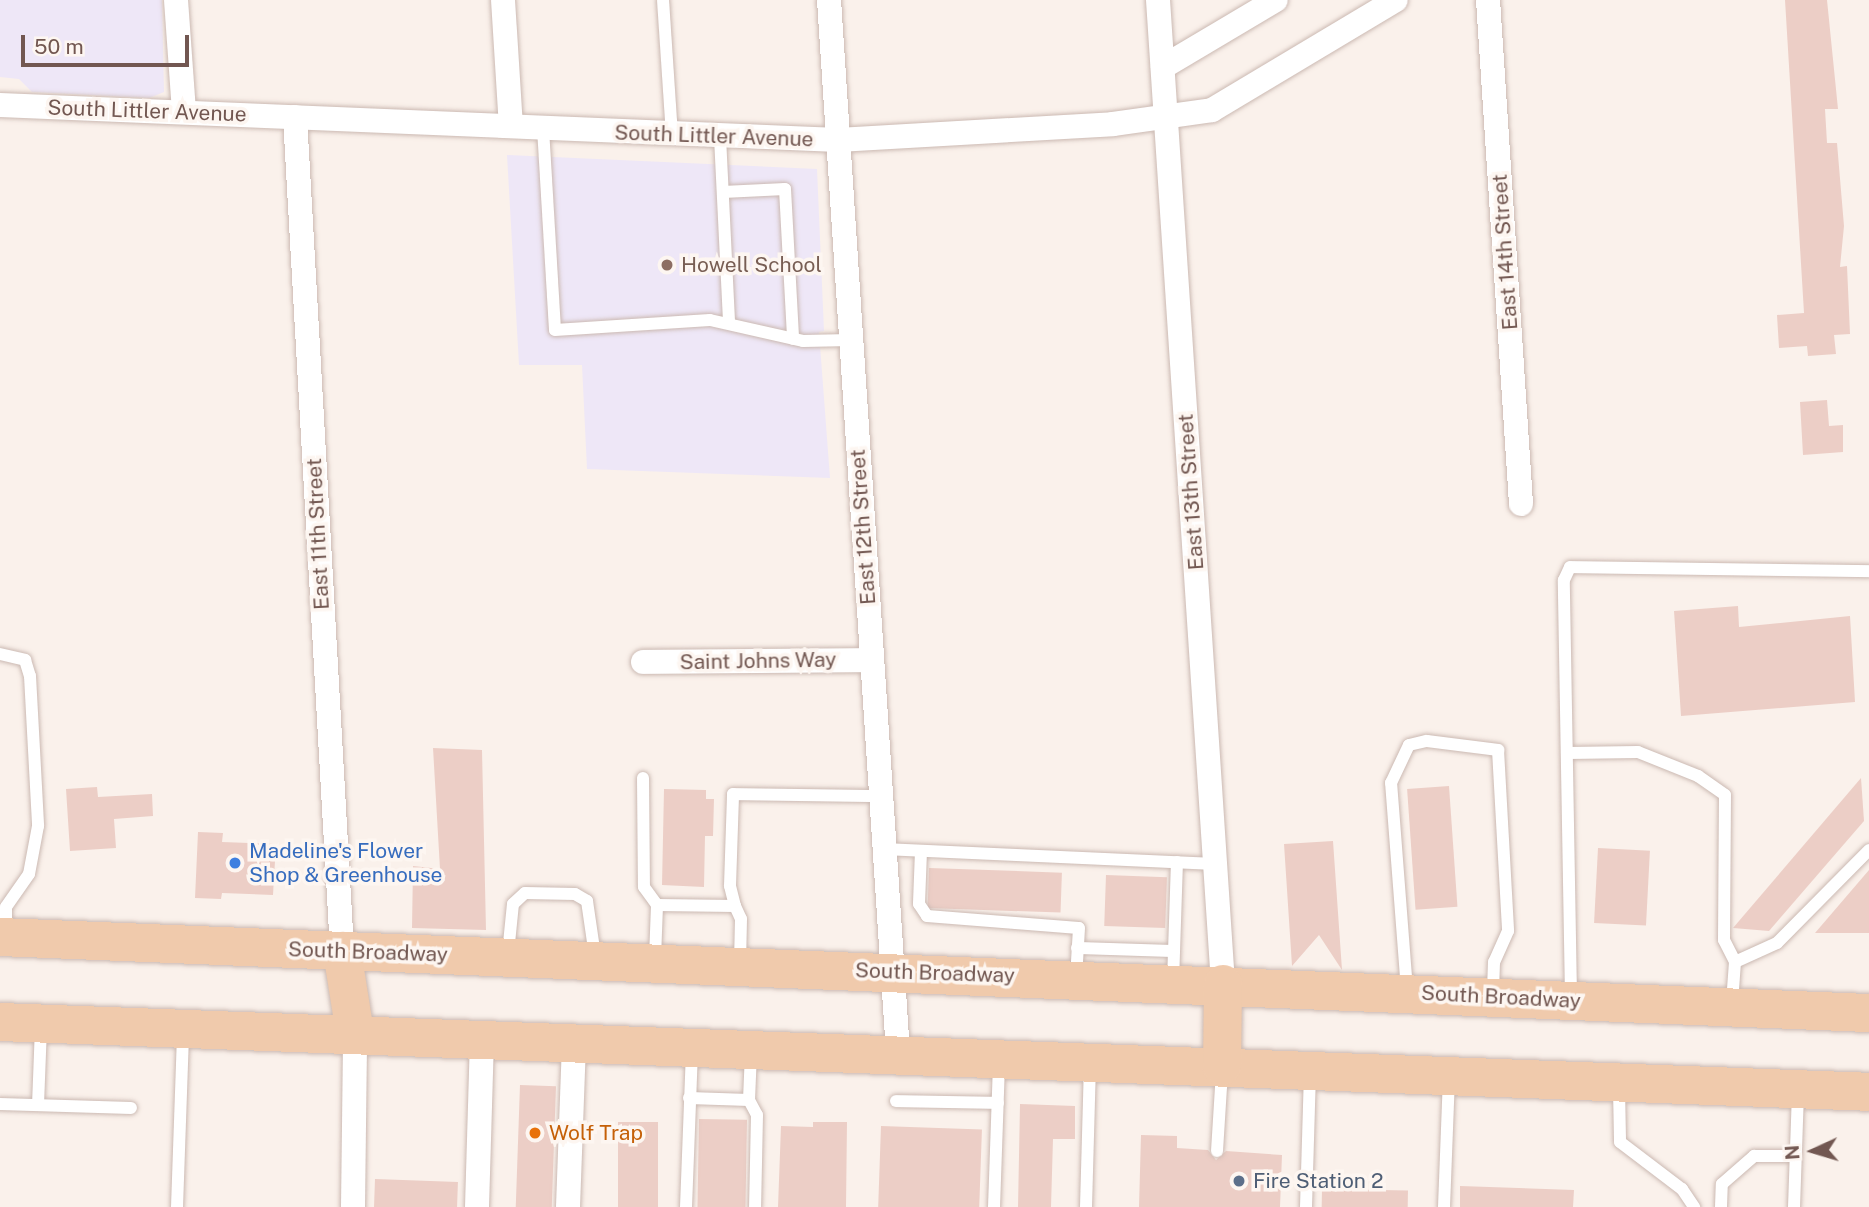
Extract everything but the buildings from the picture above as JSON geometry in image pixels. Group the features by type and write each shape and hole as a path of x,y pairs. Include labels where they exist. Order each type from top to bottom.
{"main road":[{"name":"South Broadway","path":"3,922 342,951 892,971 1077,963 1173,967 1223,984 1869,1013"},
{"path":"342,951 355,1033"},
{"path":"1222,1066 1223,984"},
{"path":"0,1022 999,1057 1869,1092"}],"street":[{"path":"176,0 184,111"},
{"path":"503,0 511,126"},
{"name":"East 12th Street","path":"829,0 898,1054"},
{"name":"East 13th Street","path":"1158,0 1223,984"},
{"path":"1163,67 1276,0"},
{"name":"South Littler Avenue","path":"0,106 184,111 672,136 838,140 1167,118 1212,110 1396,0"},
{"name":"East 14th Street","path":"1488,0 1521,504"},
{"name":"East 11th Street","path":"295,117 342,951"},
{"name":"Saint Johns Way","path":"643,662 872,660"},
{"path":"354,1207 355,1033"},
{"path":"477,1207 482,1038"},
{"path":"568,1207 574,1042"}],"lane":[{"path":"663,0 672,136"},
{"path":"543,128 555,330 729,323 793,339 851,340"},
{"path":"720,137 729,323"},
{"path":"723,192 785,189 793,339"},
{"path":"1570,1000 1564,580 1570,567 1602,563 1869,571"},
{"path":"0,654 25,660 30,676 38,826 29,874 3,922"},
{"path":"1407,993 1391,783 1409,745 1441,742 1498,750 1508,931 1494,962 1493,996"},
{"path":"1568,753 1638,752 1698,776 1725,795 1724,940 1735,962 1731,1007"},
{"path":"643,778 644,887 657,905 655,962"},
{"path":"740,965 741,919 730,886 733,794 881,796"},
{"path":"884,849 1215,864"},
{"path":"1735,962 1777,943 1869,850"},
{"path":"921,851 919,904 927,916 1079,928 1077,963"},
{"path":"1173,967 1177,862"},
{"path":"508,957 513,904 525,893 575,894 587,901 596,960"},
{"path":"657,905 735,906"},
{"path":"38,1105 41,1023"},
{"path":"177,1207 184,1027"},
{"path":"686,1207 692,1047"},
{"path":"751,1049 749,1100 757,1115 755,1207"},
{"path":"994,1207 999,1057"},
{"path":"1086,1207 1091,1061"},
{"path":"1217,1151 1222,1066"},
{"path":"1306,1207 1310,1071"},
{"path":"1444,1207 1449,1074"},
{"path":"1618,1082 1620,1142 1682,1189 1694,1207"},
{"path":"1794,1207 1798,1089"},
{"path":"689,1098 749,1100"},
{"path":"896,1101 998,1103"},
{"path":"0,1104 131,1108"},
{"path":"1721,1207 1722,1184 1754,1156 1796,1156"}],"shaded area":[{"path":"0,0 162,0 164,92 149,98 32,92 19,79 0,77"},
{"name":"Howell School","path":"507,155 817,169 824,331 819,332 830,478 587,469 582,365 519,365"}],"place":[{"name":"Howell School","path":"667,265"},
{"name":"Madeline's Flower Shop & Greenhouse","path":"235,863"},
{"name":"Wolf Trap","path":"535,1133"},
{"name":"Fire Station 2","path":"1239,1181"}]}
